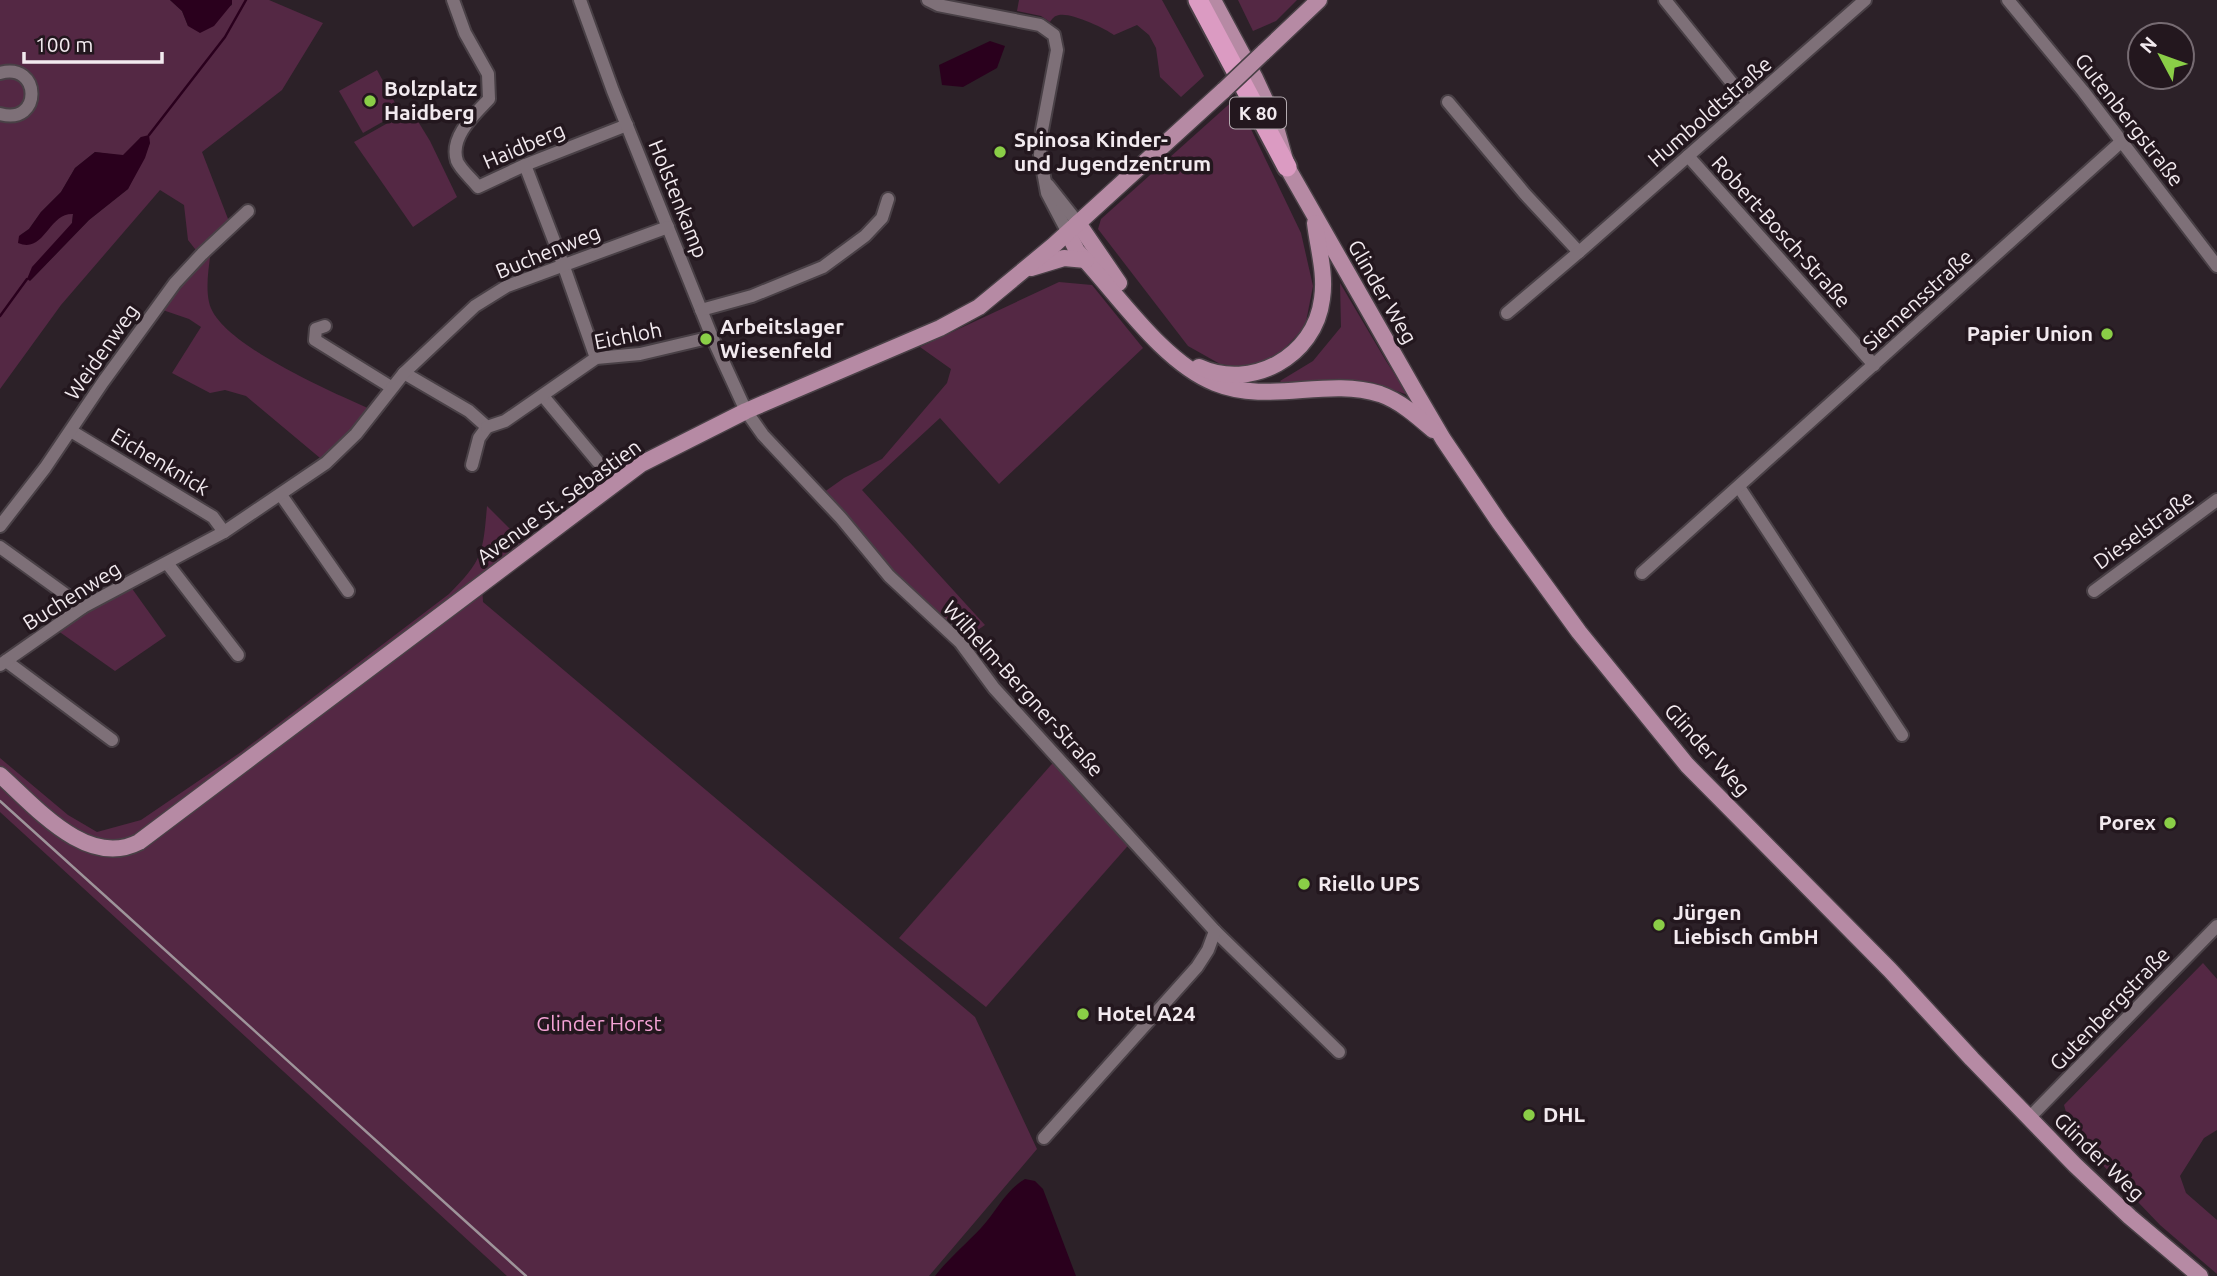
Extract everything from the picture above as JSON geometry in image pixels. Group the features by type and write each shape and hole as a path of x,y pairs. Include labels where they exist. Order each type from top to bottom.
{"highway":[{"name":"K 80","path":"1198,0 1287,167"}],"main road":[{"name":"Glinder Weg","path":"1213,0 1273,117 1287,167 1443,439 1579,632 1687,765 1890,970 2029,1118 2130,1217 2200,1276"},
{"name":"Avenue St. Sebastien","path":"0,775 75,839 105,848 128,848 161,826 641,464 746,411 962,317 993,297 1073,228 1319,0"},
{"path":"1073,228 1170,347 1203,369 1241,374 1267,369 1289,357 1310,335 1316,322 1323,283 1313,214"},
{"path":"1073,228 1077,251 1161,346 1201,377 1229,388 1262,393 1334,389 1369,391 1403,406 1443,439"},
{"path":"1024,271 1064,258 1086,260"}],"street":[{"name":"Haidberg","path":"453,0 465,33 488,75 489,99 469,119 458,141 457,161 478,187 524,164 627,125"},
{"name":"Holstenkamp","path":"580,0 701,310 746,411"},
{"path":"928,0 938,5 1040,24 1052,33 1057,50 1040,138 1041,165 1050,188 1073,228"},
{"path":"1665,0 1748,103"},
{"name":"Humboldtstraße","path":"1507,313 1579,253 1865,0"},
{"name":"Gutenbergstraße","path":"2008,0 2122,141 2217,266"},
{"path":"0,73 14,71 20,74 26,78 32,91 32,99 23,112 16,116 0,114"},
{"path":"1448,102 1525,194 1579,253"},
{"name":"Siemensstraße","path":"1642,573 2122,141"},
{"name":"Robert-Bosch-Straße","path":"1688,156 1874,365"},
{"path":"524,164 596,358"},
{"path":"701,310 752,296 823,267 864,236 882,218 888,199"},
{"name":"Weidenweg","path":"0,526 175,283 248,211"},
{"name":"Buchenweg","path":"3,663 83,607 224,532 332,458 362,426 404,373 475,306 507,286 668,227"},
{"path":"325,326 316,329 316,341 391,387"},
{"name":"Eichloh","path":"486,427 505,421 596,358 640,354 712,337"},
{"path":"404,373 469,411 486,427 479,438 472,465"},
{"path":"542,396 598,462"},
{"name":"Wilhelm-Bergner-Straße","path":"746,411 763,435 834,511 879,565 960,642 994,688 1215,932 1339,1052"},
{"name":"Eichenknick","path":"71,431 213,517 224,532"},
{"path":"1739,487 1902,735"},
{"path":"281,495 348,591"},
{"name":"Dieselstraße","path":"2094,590 2217,500"},
{"path":"0,547 83,607"},
{"path":"167,563 238,655"},
{"path":"3,663 112,740"},
{"name":"Gutenbergstraße","path":"2029,1118 2217,926"},
{"path":"1044,1138 1197,967 1215,932"}],"green space":[{"path":"0,0 170,0 182,11 188,26 232,5 232,0 269,0 323,23 282,90 202,152 230,224 212,242 208,295 217,318 255,350 308,380 374,411 326,463 246,396 225,390 210,393 172,373 201,327 189,319 154,307 199,254 188,240 184,205 160,190 61,305 0,389","holes":["141,137 150,143 128,189 89,220 30,281 72,223 73,214 66,214 19,236 29,229 61,192 75,168 95,152 123,156"]},
{"path":"1019,0 1162,0 1204,76 1181,97 1160,77 1156,48 1149,35 1137,25 1114,35 1071,16 1057,15 1050,22 1041,16 1017,11"},
{"path":"1238,0 1297,0 1276,21 1253,31"},
{"name":"Bolzplatz Haidberg","path":"377,70 400,112 363,133 339,91"},
{"path":"1236,98 1301,233 1313,286 1305,327 1280,353 1252,369 1220,364 1188,346 1098,229 1101,219"},
{"path":"411,110 430,141 457,197 413,227 354,142"},
{"path":"1059,282 1092,285 1143,348 999,484 940,418 862,490 985,625 960,642 820,495 844,478 882,459 947,383 951,369 920,347"},
{"path":"1340,283 1408,395 1371,382 1283,384 1280,381 1313,361 1341,327"},
{"name":"Glinder Horst","path":"487,506 529,548 482,585 483,602 975,1017 1037,1149 929,1276 507,1276 0,812 0,758 68,815 97,832 141,820 241,752 449,594 469,573 479,555"},
{"path":"128,583 166,636 115,671 54,628"},
{"path":"1058,757 1133,840 986,1007 899,938"},
{"path":"2203,963 2217,979 2217,1130 2204,1138 2180,1176 2186,1193 2217,1220 2217,1274 2160,1225 2072,1133 2064,1105"}],"shaded area":[{"path":"170,0 232,0 232,4 214,26 200,33 188,26 182,11"},
{"path":"990,41 1005,46 997,68 963,87 942,85 939,65"},
{"path":"149,135 150,143 145,158 128,189 89,220 30,281 27,279 32,267 72,223 73,214 58,220 34,243 18,243 19,236 29,229 61,192 75,168 95,152 123,155 141,137"},
{"path":"1025,1179 1035,1181 1043,1189 1076,1276 935,1276 981,1228 1012,1189"}],"waterway":[{"path":"149,135 225,37 246,0"},
{"path":"0,316 27,279"}],"railway":[{"path":"0,801 526,1276"}],"place":[{"name":"Bolzplatz Haidberg","path":"370,101"},
{"name":"Spinosa Kinder- und Jugendzentrum","path":"1000,152"},
{"name":"Papier Union","path":"2107,334"},
{"name":"Arbeitslager Wiesenfeld","path":"706,339"},
{"name":"Porex","path":"2170,823"},
{"name":"Riello UPS","path":"1304,884"},
{"name":"Jürgen Liebisch GmbH","path":"1659,925"},
{"name":"Hotel A24","path":"1083,1014"},
{"name":"DHL","path":"1529,1115"}]}
